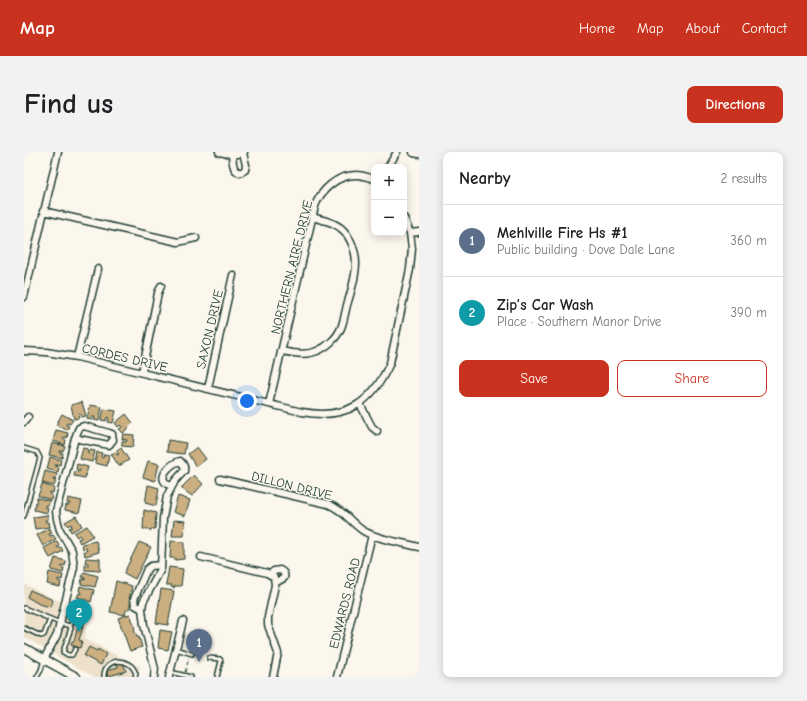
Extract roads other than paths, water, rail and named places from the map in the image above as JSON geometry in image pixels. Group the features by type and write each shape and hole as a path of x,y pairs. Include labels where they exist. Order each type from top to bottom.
{"main road":[{"path":"414,152 419,153"},
{"path":"24,648 44,659 67,675 76,677"}],"street":[{"path":"24,297 58,152"},
{"path":"220,152 232,155 244,152 246,165 245,170 240,173 235,170 233,167 232,155"},
{"path":"390,164 396,152"},
{"name":"NORTHERN AIRE DRIVE","path":"269,404 317,199 335,182 346,177 354,175 371,178"},
{"path":"43,211 178,242 196,238"},
{"path":"281,351 299,354 318,351 335,338 343,322 354,276 356,263 355,252 343,230 333,223 312,217"},
{"path":"377,430 372,427 360,404 380,383 390,362 410,269 412,249 410,233 407,226"},
{"path":"410,233 419,232"},
{"path":"77,357 98,269"},
{"name":"SAXON DRIVE","path":"208,388 233,275"},
{"path":"142,372 158,293 162,286"},
{"name":"CORDES DRIVE","path":"24,351 46,352 77,357 302,412 326,415 344,411 360,404"},
{"path":"44,659 57,635 74,567 72,551 58,524 56,511 78,428 84,426 112,434 113,440 109,444 79,439 76,436"},
{"name":"DILLON DRIVE","path":"220,479 328,504 340,509 362,530 372,535 419,547"},
{"path":"154,677 154,669 142,609 143,602 161,565 165,506 167,496 172,486"},
{"name":"EDWARDS ROAD","path":"337,677 372,535"},
{"path":"201,558 270,574 274,577 275,583 268,617 268,625 278,653 273,677"},
{"path":"142,609 136,605 134,600 147,569 151,566 161,565"},
{"path":"270,574 274,571 280,570 283,572 284,578 275,583"},
{"path":"170,674 183,621"}],"lane":[{"path":"24,448 37,452 40,458 24,516"},
{"path":"24,608 70,626"},
{"path":"75,649 72,655 68,655 63,652 70,626 76,615 82,616 82,624"},
{"path":"24,628 41,636 44,634 50,619"},
{"path":"176,649 190,653"},
{"path":"209,658 220,659 221,661 218,677"},
{"path":"37,677 44,659"},
{"path":"104,677 106,668 117,661 121,661 131,665 136,674 135,677"},
{"path":"170,674 192,677"}],"place":[{"name":"Zip’s Car Wash","path":"79,632"},
{"name":"Mehlville Fire Hs #1","path":"199,662"}]}
